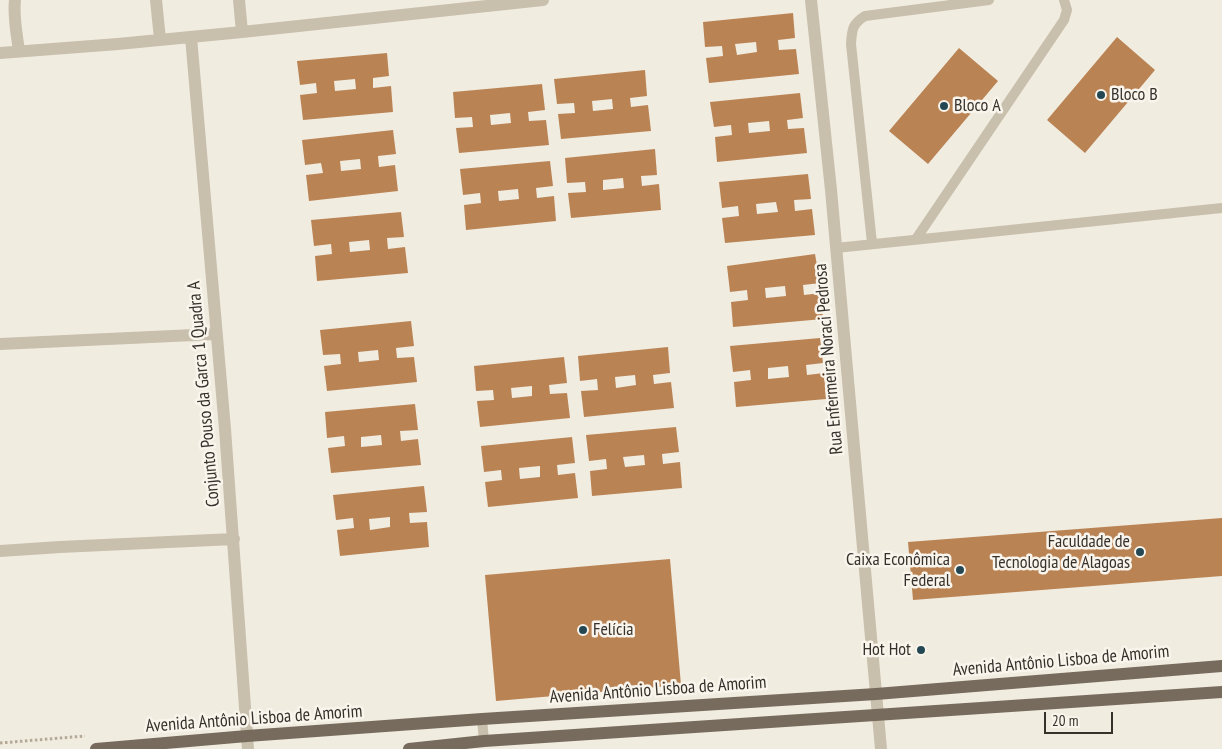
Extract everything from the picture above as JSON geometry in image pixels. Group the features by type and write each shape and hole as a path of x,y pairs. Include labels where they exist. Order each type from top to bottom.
{"main road":[{"name":"Avenida Antônio Lisboa de Amorim","path":"96,749 248,743 482,719 876,694 1222,666"},
{"path":"408,749 484,741 1222,692"}],"street":[{"path":"156,0 160,39"},
{"path":"239,0 242,32"},
{"path":"0,53 242,32 543,0"},
{"name":"Rua Enfermeira Noraci Pedrosa","path":"811,0 836,248 881,749"},
{"path":"14,2 19,52"},
{"name":"Conjunto Pouso da Garca 1 Quadra A","path":"191,36 234,539 248,743"},
{"path":"0,344 216,334"},
{"path":"0,551 60,546 234,539"}],"lane":[{"path":"872,243 852,30 857,21 865,16 989,0"},
{"path":"916,239 1064,20 1067,10 1064,0"},
{"path":"836,248 1222,208"},
{"path":"482,719 484,741"}],"building":[{"path":"793,13 795,38 778,40 779,50 796,49 799,74 709,83 706,58 723,56 722,46 705,47 703,22","holes":["756,42 757,52 737,55 735,44"]},
{"name":"Bloco B","path":"1117,37 1155,70 1085,153 1047,120"},
{"name":"Bloco A","path":"959,48 998,81 928,164 889,131"},
{"path":"387,53 389,76 373,78 373,88 391,86 393,112 303,120 300,95 317,93 316,83 300,85 297,61","holes":["355,79 356,89 335,91 334,81"]},
{"path":"645,70 647,96 630,98 631,107 648,105 651,131 561,139 558,114 575,113 574,103 557,104 554,79","holes":["612,99 613,109 593,111 592,101"]},
{"path":"542,84 545,110 528,112 529,121 546,120 549,145 459,153 456,128 473,127 472,117 455,118 453,92","holes":["510,113 511,123 491,125 490,115"]},
{"path":"800,93 803,118 787,120 788,129 804,128 807,153 717,162 715,137 732,135 731,125 714,127 710,102","holes":["769,121 770,131 749,133 748,123"]},
{"path":"393,130 396,154 378,156 379,167 395,165 398,191 309,201 306,175 323,173 321,163 305,165 302,140","holes":["360,159 361,169 341,171 340,161"]},
{"path":"655,149 657,175 641,176 642,186 659,184 661,210 571,218 568,193 586,192 585,182 567,183 565,158","holes":["623,178 624,188 603,190 603,180"]},
{"path":"550,161 553,186 536,188 537,198 554,196 556,221 466,230 464,205 481,203 480,193 463,195 460,169","holes":["518,189 519,199 499,201 498,191"]},
{"path":"808,174 811,199 794,200 795,211 812,209 815,235 725,243 722,218 739,216 738,206 722,208 719,182","holes":["776,202 778,212 757,214 756,204"]},
{"path":"401,212 404,237 387,238 388,249 405,247 408,273 317,281 315,256 332,254 331,244 314,246 311,220","holes":["369,240 370,250 350,252 349,242"]},
{"path":"815,254 820,283 803,285 804,295 821,293 823,319 733,327 731,302 748,300 747,290 730,292 727,266","holes":["785,286 786,296 766,298 765,288"]},
{"path":"411,321 414,346 396,348 397,358 414,357 417,382 327,391 324,366 341,364 340,354 323,355 320,330","holes":["378,350 379,360 359,362 358,352"]},
{"path":"820,338 823,363 806,365 807,375 824,373 826,399 736,407 734,382 751,380 750,370 733,372 730,346","holes":["788,366 789,377 768,379 768,368"]},
{"path":"668,347 670,373 653,375 654,384 671,382 674,408 584,417 581,391 598,390 597,379 580,381 578,356","holes":["635,375 636,385 616,388 615,377"]},
{"path":"564,357 567,383 549,385 550,394 567,393 570,418 480,427 477,401 494,400 493,390 476,391 474,366","holes":["532,386 532,396 512,398 511,388"]},
{"path":"415,404 418,430 400,431 401,441 418,439 421,465 331,473 328,448 345,446 344,436 327,438 325,412","holes":["381,435 382,445 361,447 361,437"]},
{"path":"676,427 679,452 662,454 663,464 680,462 682,488 592,496 590,471 607,469 606,459 589,461 586,435","holes":["644,455 645,465 625,467 623,457"]},
{"path":"572,437 575,463 557,465 558,475 575,473 578,498 488,507 485,482 502,480 501,470 484,472 481,446","holes":["540,466 540,477 520,479 519,468"]},
{"path":"424,486 427,512 409,513 410,523 427,522 429,547 340,556 337,530 354,528 353,518 336,520 333,495","holes":["390,517 390,527 370,530 369,519"]},
{"path":"1222,518 1222,576 913,600 908,542"},
{"name":"Felícia","path":"670,559 681,685 496,701 485,575"}],"place":[{"name":"Bloco B","path":"1101,95"},
{"name":"Bloco A","path":"944,106"},
{"name":"Faculdade de Tecnologia de Alagoas","path":"1140,552"},
{"name":"Caixa Econômica Federal","path":"960,570"},
{"name":"Felícia","path":"583,630"},
{"name":"Hot Hot","path":"921,650"}]}
